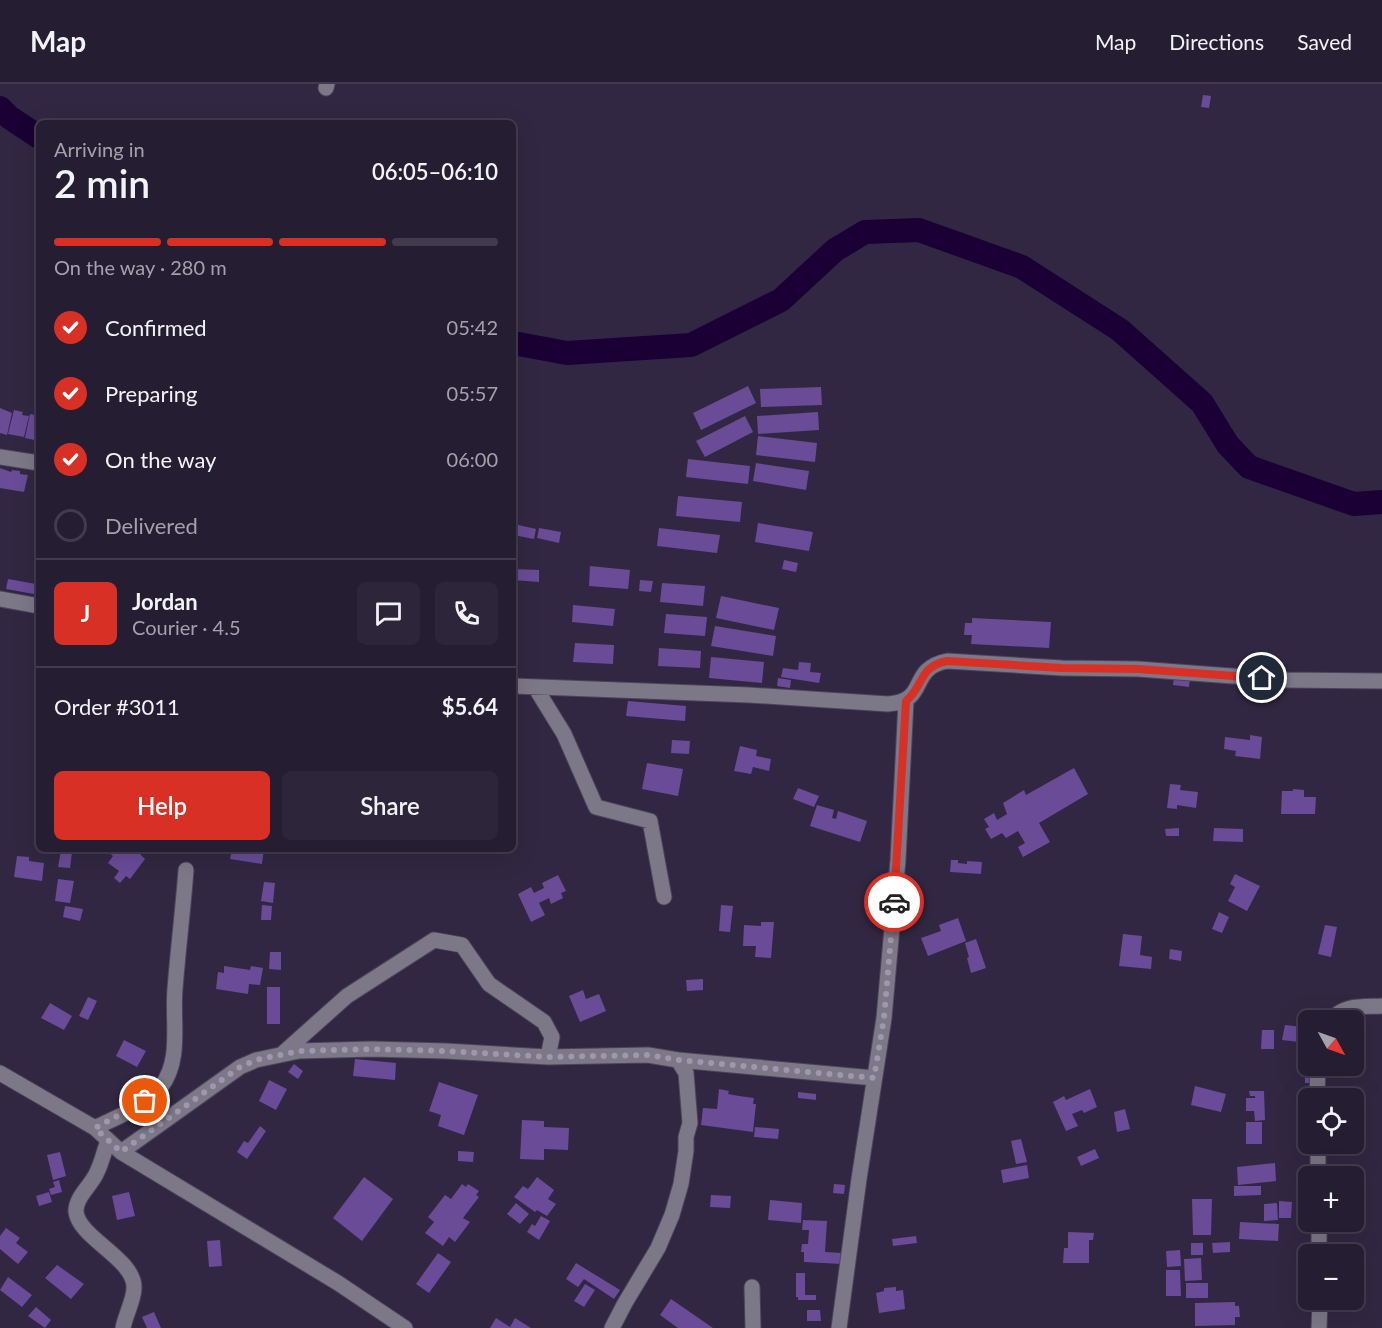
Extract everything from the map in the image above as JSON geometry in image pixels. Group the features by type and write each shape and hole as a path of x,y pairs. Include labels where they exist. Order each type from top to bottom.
{"street":[{"path":"0,457 36,463"},
{"path":"0,599 36,605"},
{"path":"516,686 748,695 898,704 913,695 923,674 934,664 947,661 1062,668 1138,669 1285,680 1382,681"},
{"path":"535,687 564,734 596,807 650,821 664,897"},
{"path":"839,1328 884,1018 898,860 906,701"},
{"path":"95,1128 155,1094 170,1069 176,1037 174,993 186,870"},
{"path":"280,1056 347,996 434,940 462,945 489,984 544,1022 552,1037 548,1057"},
{"path":"1344,1010 1382,1006"},
{"path":"121,1152 240,1067 256,1060 299,1051 372,1049 548,1057 648,1055 678,1060 874,1078"},
{"path":"612,1328 658,1248 672,1215 681,1184 686,1137 690,1123 686,1073 678,1060"},
{"path":"0,1073 95,1128 121,1152 338,1283 405,1328"},
{"path":"108,1141 97,1173 77,1203 76,1211 87,1231 129,1271 132,1278 134,1287 123,1328"},
{"path":"752,1287 753,1328"},
{"path":"1319,1328 1320,1310"}],"building":[{"path":"1203,95 1211,96 1209,108 1201,107"},
{"path":"748,386 756,403 701,430 693,413"},
{"path":"821,387 822,405 761,407 760,389"},
{"path":"0,408 12,413 7,435 0,433"},
{"path":"14,410 29,416 24,437 8,434"},
{"path":"818,412 819,430 758,434 757,416"},
{"path":"30,414 36,415 36,440 25,438"},
{"path":"745,416 753,432 705,457 696,441"},
{"path":"758,436 817,443 815,462 756,455"},
{"path":"688,459 750,466 748,484 686,477"},
{"path":"756,463 809,471 806,490 753,481"},
{"path":"0,468 11,472 12,470 20,471 20,474 28,475 24,492 0,488"},
{"path":"678,496 742,502 740,522 676,516"},
{"path":"758,523 813,532 809,551 755,542"},
{"path":"516,524 536,529 534,539 516,536"},
{"path":"539,528 561,532 559,543 537,538"},
{"path":"659,528 720,535 717,553 657,546"},
{"path":"784,560 798,563 796,572 782,569"},
{"path":"590,566 630,570 628,589 589,586"},
{"path":"516,569 539,570 539,582 516,580"},
{"path":"8,579 36,584 34,594 6,589"},
{"path":"640,580 653,581 651,592 639,591"},
{"path":"662,583 705,586 703,606 660,602"},
{"path":"721,596 779,608 774,630 716,618"},
{"path":"573,605 615,609 613,626 572,622"},
{"path":"666,614 707,617 705,636 664,633"},
{"path":"972,618 1051,622 1049,648 971,644 972,635 964,635 965,623 972,623"},
{"path":"715,626 776,636 773,656 711,646"},
{"path":"575,643 614,645 613,664 573,662"},
{"path":"659,648 701,651 700,668 658,666"},
{"path":"711,657 764,662 762,683 709,678"},
{"path":"799,662 811,663 810,672 821,673 819,683 781,677 783,668 798,670"},
{"path":"1174,677 1190,678 1189,687 1173,685"},
{"path":"778,678 791,680 790,688 777,686"},
{"path":"628,701 686,706 685,721 626,716"},
{"path":"1250,735 1262,737 1260,759 1235,756 1236,751 1224,749 1225,737 1250,740"},
{"path":"672,740 690,741 689,754 671,753"},
{"path":"740,746 757,750 756,756 771,759 769,771 753,767 751,774 734,771"},
{"path":"647,763 683,769 678,796 642,789"},
{"path":"1074,768 1088,794 1039,823 1050,842 1023,857 1018,847 1025,843 1018,831 1006,838 1002,833 991,839 985,829 989,827 984,819 994,813 997,820 1007,814 1003,803 1024,790 1026,795"},
{"path":"1170,784 1181,785 1180,790 1198,792 1196,808 1177,805 1177,809 1167,808"},
{"path":"798,788 819,796 814,807 793,799"},
{"path":"1293,789 1304,790 1304,797 1316,797 1315,814 1281,814 1282,791 1293,791"},
{"path":"817,805 834,810 832,818 836,819 838,811 867,821 860,842 810,826"},
{"path":"1179,828 1179,836 1166,836 1165,829"},
{"path":"1214,828 1243,829 1243,842 1213,841"},
{"path":"61,852 72,852 70,868 58,867"},
{"path":"108,852 138,852 145,859 130,879 126,876 120,883 114,878 119,871 108,863 113,856"},
{"path":"231,852 264,852 262,864 230,859"},
{"path":"17,856 29,857 29,861 44,863 42,881 14,877"},
{"path":"951,860 967,864 967,861 982,862 981,874 950,872"},
{"path":"1235,874 1260,886 1247,911 1228,901 1235,887 1230,884"},
{"path":"558,875 566,891 561,893 563,898 551,904 549,898 539,903 545,915 531,922 518,894 531,887 534,893 544,888 542,883"},
{"path":"58,879 74,881 70,903 55,901"},
{"path":"264,882 275,883 273,903 261,901"},
{"path":"262,905 272,906 271,920 261,920"},
{"path":"721,905 733,906 730,932 719,931"},
{"path":"65,906 83,909 80,921 63,917"},
{"path":"1219,912 1229,917 1222,933 1212,929"},
{"path":"958,918 966,941 928,956 921,938 941,931 939,925"},
{"path":"761,922 774,922 771,958 755,957 756,946 743,946 744,925 761,926"},
{"path":"1325,925 1337,927 1331,957 1318,954"},
{"path":"1123,934 1142,936 1140,955 1152,957 1151,969 1119,966"},
{"path":"976,939 986,968 971,973 965,943"},
{"path":"1170,949 1182,951 1181,961 1169,959"},
{"path":"270,952 281,952 281,970 269,969"},
{"path":"224,966 250,970 251,966 263,968 260,985 249,984 248,994 216,989 218,972 224,973"},
{"path":"703,979 703,990 687,991 686,980"},
{"path":"267,987 280,987 280,1024 267,1024"},
{"path":"583,990 586,999 599,994 606,1011 580,1022 569,996"},
{"path":"88,997 97,1001 88,1020 79,1016"},
{"path":"50,1003 72,1016 64,1030 41,1018"},
{"path":"1285,1025 1298,1027 1298,1042 1282,1040"},
{"path":"1262,1030 1274,1030 1274,1049 1261,1049"},
{"path":"124,1040 146,1051 137,1067 116,1056"},
{"path":"355,1059 396,1063 395,1080 353,1076"},
{"path":"294,1064 303,1071 298,1079 288,1072"},
{"path":"1305,1076 1315,1076 1315,1083 1305,1083"},
{"path":"269,1080 287,1089 276,1110 259,1101"},
{"path":"439,1082 478,1095 464,1135 438,1126 441,1115 429,1111"},
{"path":"1195,1086 1226,1094 1221,1112 1191,1105"},
{"path":"719,1089 729,1091 728,1094 754,1098 753,1104 756,1104 753,1132 701,1125 703,1108 717,1109"},
{"path":"1090,1089 1097,1107 1084,1113 1082,1110 1072,1114 1078,1126 1066,1131 1053,1102 1064,1096 1066,1100"},
{"path":"1249,1091 1264,1091 1265,1120 1255,1121 1254,1111 1246,1111 1246,1098 1255,1098 1255,1096 1250,1096"},
{"path":"798,1092 816,1094 816,1100 798,1098"},
{"path":"1125,1109 1130,1129 1117,1132 1114,1112"},
{"path":"522,1120 544,1121 544,1127 569,1128 568,1150 544,1149 544,1160 520,1159"},
{"path":"1246,1122 1262,1122 1262,1144 1246,1144"},
{"path":"260,1126 266,1131 247,1159 237,1152 244,1141 248,1143"},
{"path":"755,1127 779,1129 778,1139 754,1137"},
{"path":"1021,1139 1027,1162 1016,1164 1011,1141"},
{"path":"1095,1149 1099,1158 1081,1166 1077,1157"},
{"path":"458,1151 474,1152 473,1162 458,1161"},
{"path":"60,1152 66,1176 53,1180 47,1155"},
{"path":"1275,1163 1276,1181 1238,1185 1237,1167"},
{"path":"1027,1165 1029,1178 1003,1183 1001,1170"},
{"path":"364,1177 393,1199 362,1241 333,1218"},
{"path":"537,1177 554,1190 548,1199 556,1204 547,1216 537,1210 535,1212 514,1197 523,1186 528,1189"},
{"path":"59,1180 62,1192 51,1195 49,1189 55,1187 53,1182"},
{"path":"462,1184 466,1187 468,1184 479,1191 476,1195 479,1197 463,1218 470,1222 455,1242 449,1237 443,1246 425,1233 434,1222 428,1217 445,1195 451,1199"},
{"path":"834,1184 845,1185 844,1194 833,1193"},
{"path":"1234,1186 1261,1186 1261,1195 1234,1196"},
{"path":"49,1192 52,1202 39,1206 36,1196"},
{"path":"129,1192 135,1216 117,1220 112,1196"},
{"path":"711,1195 731,1196 730,1208 710,1207"},
{"path":"1192,1199 1212,1199 1211,1235 1193,1235"},
{"path":"770,1200 802,1203 801,1223 768,1220"},
{"path":"1279,1201 1292,1202 1291,1218 1279,1218"},
{"path":"516,1203 529,1214 520,1224 507,1214"},
{"path":"1277,1203 1278,1220 1264,1221 1264,1204"},
{"path":"541,1216 550,1221 539,1240 527,1232 532,1224 535,1226"},
{"path":"803,1220 827,1221 825,1252 842,1253 842,1264 804,1262 804,1252 801,1252 802,1244 808,1244 809,1230 802,1230"},
{"path":"1240,1222 1279,1224 1278,1241 1239,1239"},
{"path":"6,1228 20,1238 16,1243 28,1252 18,1264 0,1249 0,1236"},
{"path":"1068,1232 1094,1233 1093,1240 1089,1240 1089,1263 1063,1263 1064,1248 1068,1248"},
{"path":"916,1236 917,1243 893,1246 892,1239"},
{"path":"220,1240 222,1266 209,1267 207,1241"},
{"path":"1230,1242 1230,1252 1213,1253 1212,1243"},
{"path":"1191,1243 1203,1243 1203,1255 1191,1255"},
{"path":"1180,1250 1181,1266 1167,1267 1166,1251"},
{"path":"438,1253 451,1262 429,1293 416,1284"},
{"path":"1201,1258 1202,1280 1185,1281 1184,1259"},
{"path":"576,1263 620,1290 614,1299 584,1279 578,1287 566,1279"},
{"path":"57,1265 84,1284 71,1299 45,1278"},
{"path":"1166,1270 1180,1270 1181,1296 1166,1296"},
{"path":"796,1273 805,1273 805,1295 816,1295 816,1300 798,1300"},
{"path":"8,1277 32,1295 22,1307 0,1290"},
{"path":"1186,1283 1208,1283 1208,1298 1186,1298"},
{"path":"585,1284 595,1290 584,1307 574,1301"},
{"path":"896,1287 896,1291 903,1290 905,1309 879,1313 876,1293 884,1291 884,1288"},
{"path":"671,1299 713,1328 678,1328 660,1315"},
{"path":"1235,1302 1235,1306 1239,1306 1240,1317 1235,1317 1235,1325 1195,1326 1195,1303"},
{"path":"36,1307 51,1320 45,1328 28,1316"},
{"path":"807,1310 820,1310 821,1321 807,1321"},
{"path":"154,1312 161,1328 147,1328 142,1317"},
{"path":"496,1318 510,1327 515,1318 531,1328 490,1328"}],"waterway":[{"path":"0,108 9,117 36,135"},
{"path":"516,344 567,353 691,345 781,300 835,250 865,232 919,230 1022,267 1120,330 1202,403 1228,445 1249,467 1354,504 1382,502"}],"way so far":[{"path":"145,1101 95,1128 121,1152 240,1067 256,1060 299,1051 372,1049 548,1057 648,1055 678,1060 874,1078 884,1018 894,902"}],"route":[{"path":"894,902 906,701 913,695 923,674 934,664 947,661 1062,668 1138,669 1262,678"}]}
